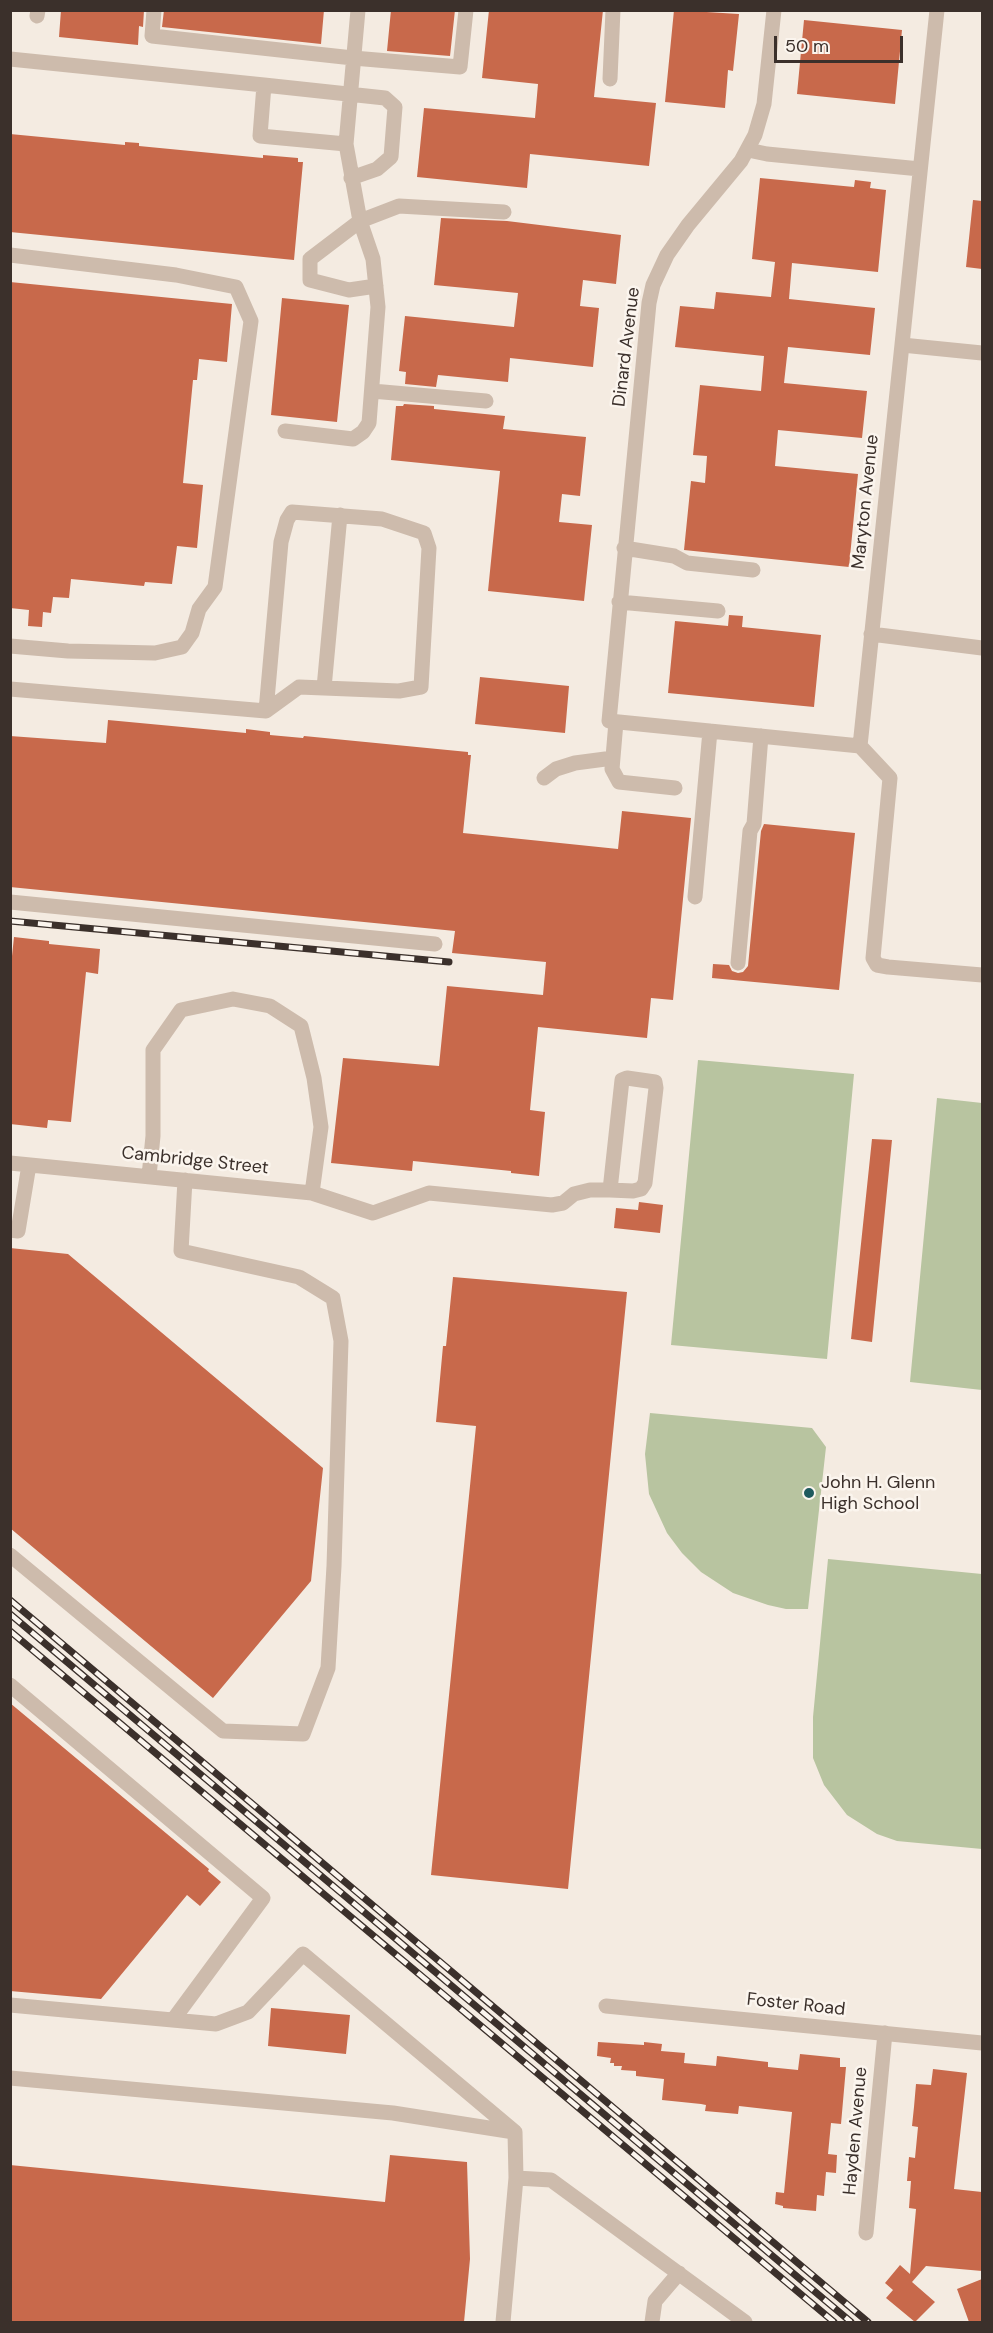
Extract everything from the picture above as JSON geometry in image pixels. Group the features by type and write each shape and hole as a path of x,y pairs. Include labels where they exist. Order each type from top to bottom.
{"street":[{"path":"154,10 152,36 460,67 466,10"},
{"path":"285,431 353,440 369,423 378,307 373,260 360,221 346,144 358,10"},
{"path":"610,79 613,10"},
{"name":"Dinard Avenue","path":"613,758 619,602 649,303 653,285 667,255 748,150 760,121 764,104 774,10"},
{"name":"Maryton Avenue","path":"860,746 937,10"},
{"path":"10,59 386,98 395,107 391,157 377,169 351,178"},
{"path":"264,85 260,136 346,144"},
{"path":"748,150 766,154 920,169"},
{"path":"376,286 349,290 310,280 310,259 360,221 399,206 504,212"},
{"path":"10,255 176,274 236,288 251,321 215,586 199,609 192,633 182,646 155,653 68,651 10,646"},
{"path":"902,345 982,353"},
{"path":"372,391 486,401"},
{"path":"10,689 266,711 299,687 399,691 421,687 429,548 424,533 382,519 292,512 287,520 281,542 266,711"},
{"path":"324,688 340,515"},
{"path":"624,548 674,556 687,563 753,570"},
{"path":"619,602 718,611"},
{"path":"872,634 982,648"},
{"path":"613,721 860,746 890,778 873,958 877,965 888,967 982,975"},
{"path":"695,897 710,731"},
{"path":"738,963 750,831 754,824 761,736"},
{"path":"544,778 556,769 613,758 612,769 619,782 675,788"},
{"path":"10,902 435,944"},
{"path":"149,1176 153,1136 153,1050 182,1010 233,999 270,1006 301,1026 314,1078 321,1128 312,1193"},
{"path":"627,1078 655,1082 645,1183 641,1189 633,1191 610,1191 622,1080 627,1078"},
{"name":"Cambridge Street","path":"10,1163 312,1193 373,1213 429,1193 552,1205 563,1203 574,1194 590,1190 610,1191"},
{"path":"10,1230 18,1231 29,1165"},
{"path":"10,1555 223,1731 303,1734 328,1668 342,1341 333,1298 299,1277 181,1251 185,1180"},
{"path":"10,1685 262,1898 173,2020"},
{"path":"10,2005 216,2024 248,2012 303,1954 515,2132 516,2178 503,2322"},
{"name":"Foster Road","path":"606,2006 982,2043"},
{"name":"Hayden Avenue","path":"866,2233 885,2033"},
{"path":"10,2078 393,2113 515,2132"},
{"path":"516,2178 551,2180 745,2322"},
{"path":"652,2322 655,2301 679,2273"}],"green space":[{"path":"698,1060 854,1074 827,1359 671,1345"},
{"path":"937,1098 982,1103 982,1390 910,1382"},
{"path":"650,1413 812,1428 826,1447 808,1609 786,1609 733,1593 701,1572 682,1553 667,1533 649,1494 645,1454"},
{"path":"828,1559 982,1574 982,1849 897,1841 877,1834 847,1815 824,1785 813,1758 813,1717"}],"building":[{"path":"61,10 144,10 143,27 139,26 138,45 59,37"},
{"path":"164,10 324,10 321,44 162,27"},
{"path":"391,10 455,10 450,56 387,51"},
{"path":"489,10 603,10 594,97 656,103 649,166 530,154 527,188 417,177 424,108 535,118 538,84 482,78"},
{"path":"674,10 739,14 733,71 728,70 725,108 665,102"},
{"path":"804,20 902,30 895,104 797,94"},
{"path":"10,134 125,145 125,142 139,143 139,146 263,158 263,155 298,158 298,162 303,162 294,260 10,232"},
{"path":"760,178 854,187 855,180 871,182 870,188 886,190 878,272 792,263 789,299 875,308 870,355 788,347 784,383 867,391 862,438 778,430 775,466 858,474 849,567 684,550 691,481 705,483 707,456 693,455 700,385 761,391 764,356 675,347 680,306 714,309 716,292 771,297 775,262 752,259"},
{"path":"973,200 982,201 982,269 966,267"},
{"path":"441,218 507,221 621,235 616,284 583,280 580,306 599,308 593,367 510,358 508,382 438,375 436,387 405,384 406,372 399,371 405,316 514,327 518,293 434,285"},
{"path":"10,282 232,304 227,362 199,359 197,380 193,380 183,483 203,485 197,548 177,546 172,584 145,582 144,586 71,579 69,598 53,597 51,613 43,612 42,627 28,626 29,610 10,608"},
{"path":"282,298 349,305 337,422 271,415"},
{"path":"404,404 505,416 503,429 586,437 580,496 562,494 559,522 592,525 584,601 488,591 500,471 391,460 396,406"},
{"path":"729,615 743,616 742,627 821,635 814,707 668,693 675,621 728,626"},
{"path":"480,677 569,686 565,733 475,724"},
{"path":"108,720 246,733 246,729 270,732 270,735 303,738 304,736 468,752 468,755 471,755 463,833 618,849 622,811 691,818 673,1000 651,998 647,1038 538,1027 530,1110 545,1112 539,1176 413,1161 412,1171 331,1163 343,1058 439,1066 447,986 543,995 546,962 452,953 455,931 10,887 10,736 106,743"},
{"path":"764,824 855,833 839,990 712,978 713,964 729,965 732,971 738,973 743,972 748,966 761,831"},
{"path":"14,937 49,941 49,944 100,949 98,974 86,972 71,1122 48,1120 47,1128 10,1124 10,975"},
{"path":"872,1139 892,1140 872,1342 851,1339"},
{"path":"639,1202 663,1205 660,1233 614,1228 616,1208 638,1210"},
{"path":"10,1248 68,1254 323,1468 311,1581 213,1698 10,1528"},
{"path":"453,1277 627,1292 568,1889 431,1875 476,1426 436,1422 443,1346 446,1346"},
{"path":"10,1703 209,1869 208,1871 221,1882 200,1906 187,1895 101,1999 10,1991"},
{"path":"271,2008 350,2015 346,2054 268,2046"},
{"path":"598,2042 662,2044 661,2051 685,2053 684,2063 716,2066 717,2056 768,2062 768,2067 798,2070 800,2054 840,2058 840,2067 846,2067 841,2124 831,2123 828,2154 837,2155 836,2173 826,2172 824,2196 817,2195 816,2211 783,2208 775,2204 776,2192 784,2193 792,2112 739,2106 738,2114 705,2111 706,2105 662,2100 664,2079 636,2076 636,2071 621,2070 622,2066 614,2066 614,2063 610,2063 611,2058 597,2056"},
{"path":"933,2069 967,2073 954,2189 982,2192 982,2271 926,2266 912,2282 935,2302 915,2322 886,2298 893,2290 885,2283 900,2265 910,2274 916,2209 909,2208 911,2181 907,2181 909,2157 915,2158 918,2127 912,2126 916,2084 931,2085"},
{"path":"390,2155 467,2162 470,2259 464,2322 10,2322 10,2165 385,2202"},
{"path":"982,2279 982,2322 969,2322 957,2289"}],"railway":[{"path":"10,921 449,962"},
{"path":"10,1600 868,2322"},
{"path":"10,1614 851,2322"},
{"path":"10,1631 834,2322"}],"place":[{"name":"John H. Glenn High School","path":"809,1493"}]}
